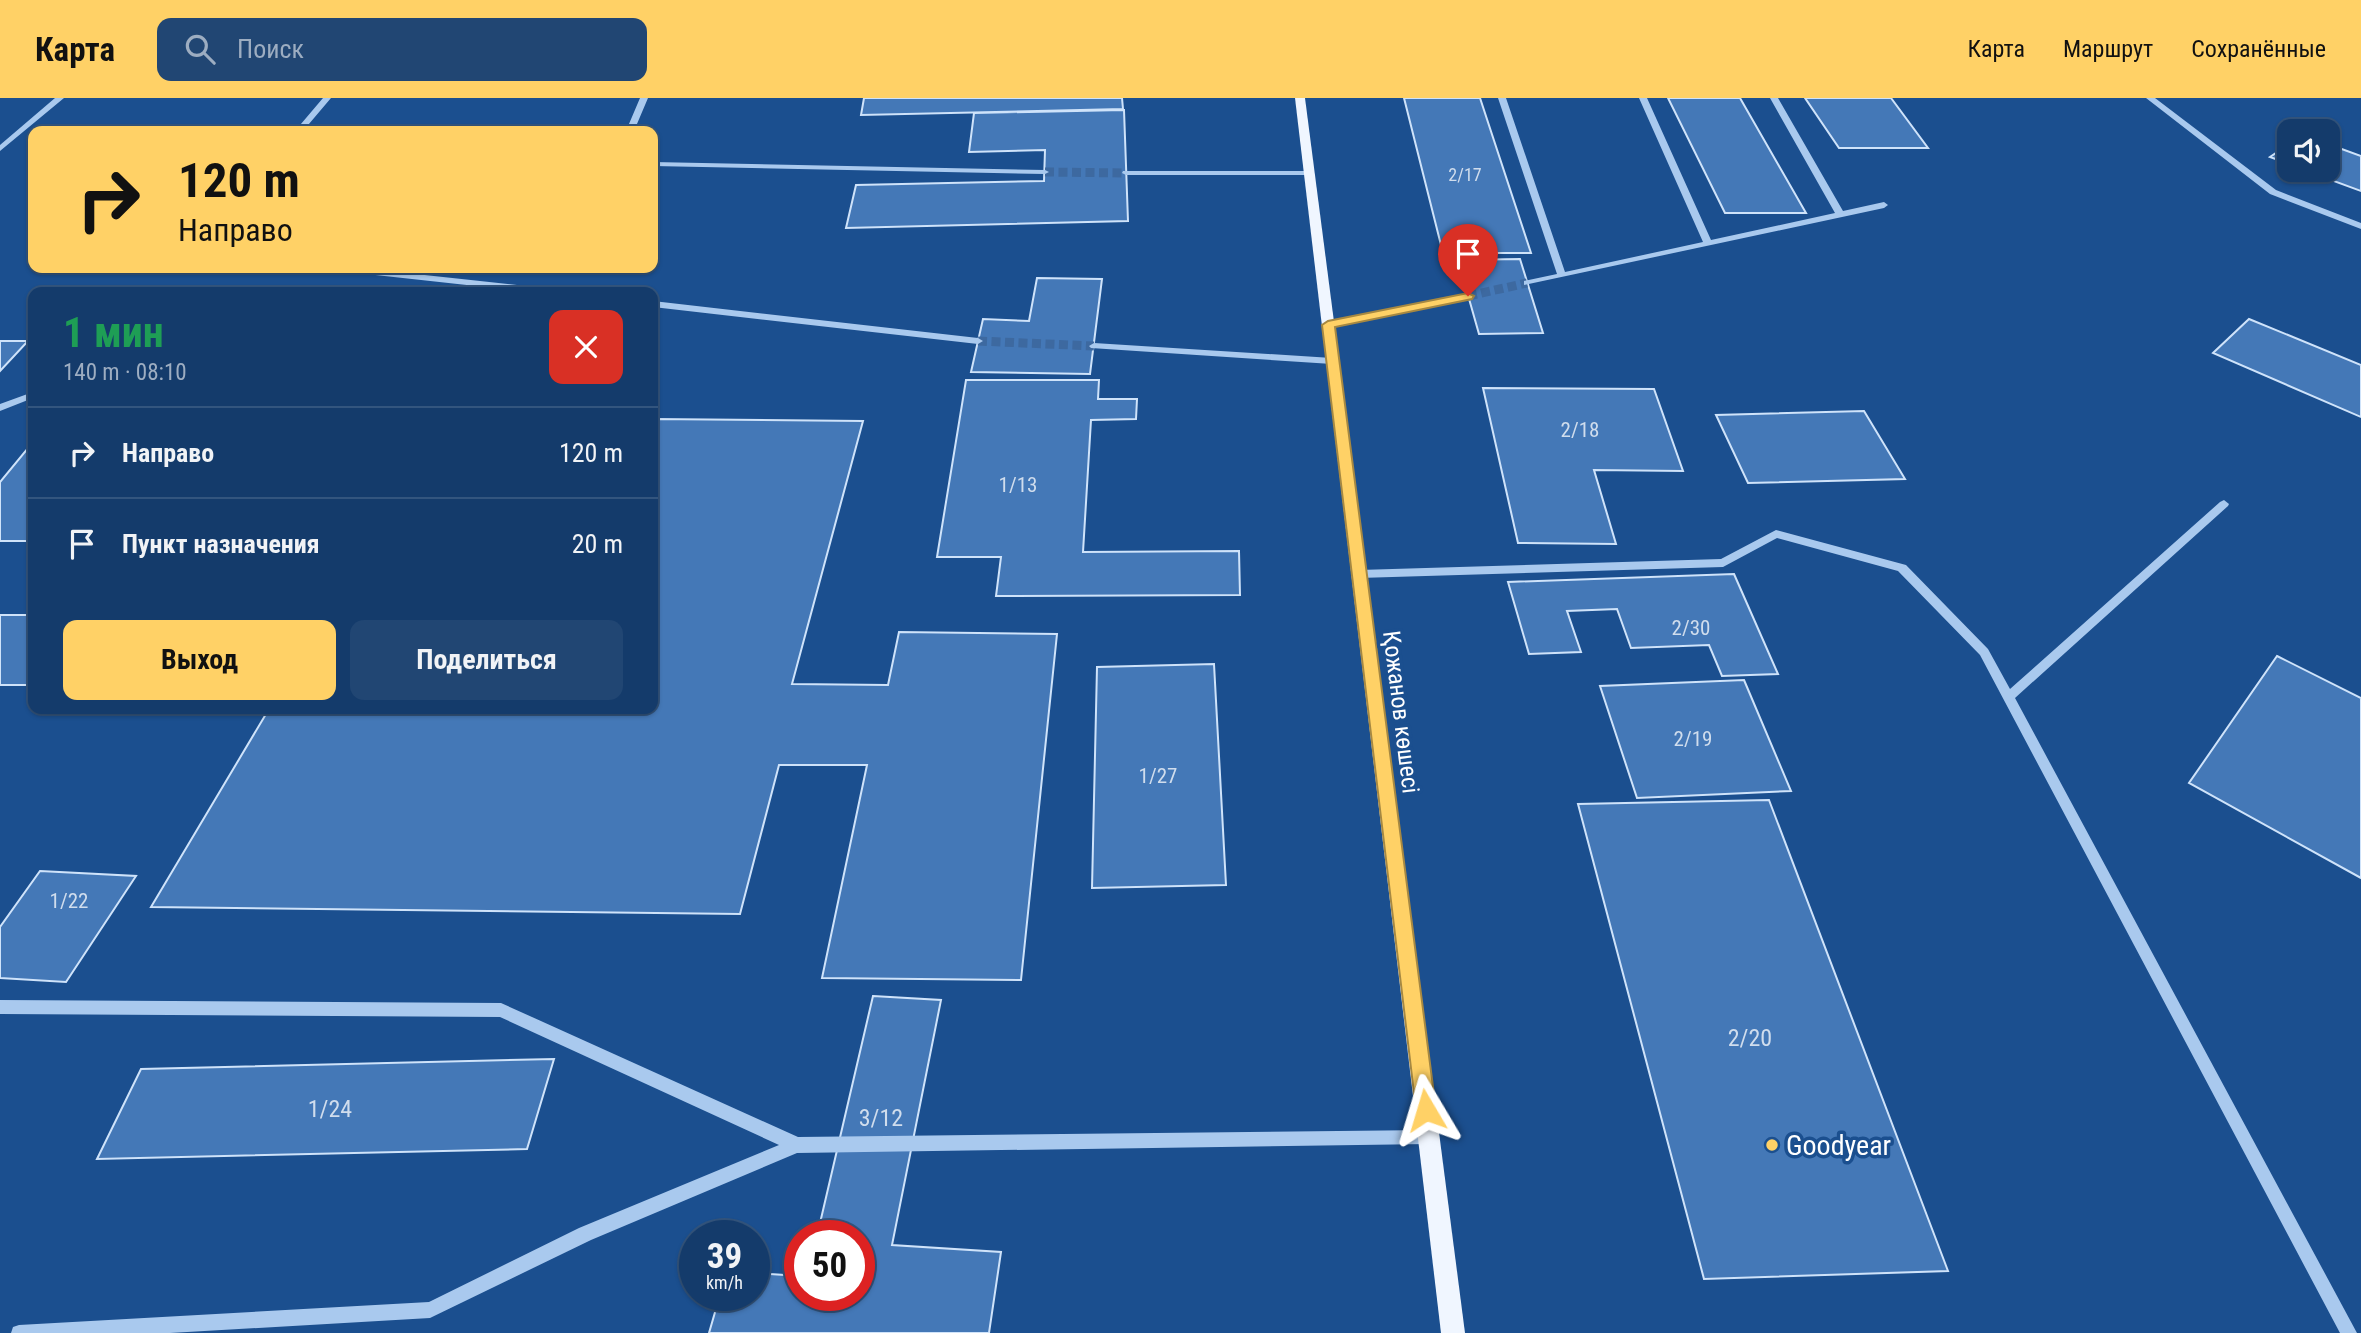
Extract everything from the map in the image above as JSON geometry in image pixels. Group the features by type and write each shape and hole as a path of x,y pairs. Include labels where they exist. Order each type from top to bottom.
{"main road":[{"name":"Қожанов көшесі","path":"1300,98 1453,1333"}],"street":[{"path":"0,149 60,98"},
{"path":"303,126 327,98"},
{"path":"632,126 644,98"},
{"path":"1502,98 1562,275"},
{"path":"1643,98 1708,243"},
{"path":"2150,98 2273,192 2361,226"},
{"path":"658,164 1045,172"},
{"path":"1126,173 1310,173"},
{"path":"1527,283 1884,205"},
{"path":"384,273 508,287"},
{"path":"1328,325 1468,296"},
{"path":"658,305 978,341"},
{"path":"1094,346 1332,361"},
{"path":"0,408 28,396"},
{"path":"2224,505 2008,697 2349,1333"},
{"path":"0,1007 501,1010 797,1145"},
{"path":"19,1333 430,1310 585,1234 797,1145 1429,1137"}],"lane":[{"path":"1774,98 1840,214"},
{"path":"1359,574 1723,563 1776,534 1902,568 1984,652 2008,697"}],"building":[{"path":"864,98 1122,98 1123,109 861,115"},
{"path":"1404,98 1480,98 1531,253 1443,253"},
{"path":"1668,98 1740,98 1806,213 1725,213"},
{"path":"1805,98 1891,98 1928,148 1839,148"},
{"path":"1124,110 1128,221 846,228 856,185 1044,181 1045,150 969,152 974,113"},
{"path":"2340,148 2361,156 2361,191 2337,182 2340,182"},
{"path":"1520,259 1543,333 1479,334 1458,260"},
{"path":"1037,278 1102,279 1090,374 971,372 983,319 1029,321"},
{"path":"2249,319 2361,365 2361,417 2213,353"},
{"path":"0,341 28,341 0,371"},
{"path":"966,380 1099,380 1098,399 1137,399 1136,419 1091,420 1083,552 1239,551 1240,595 996,596 1001,557 937,557"},
{"path":"1483,388 1654,389 1683,471 1594,470 1616,544 1518,543"},
{"path":"1864,411 1905,479 1748,483 1716,415"},
{"path":"658,419 863,421 792,684 888,685 899,632 1057,634 1021,980 822,978 867,765 779,765 740,914 151,907 266,714 658,714"},
{"path":"28,448 28,541 0,541 0,482"},
{"path":"1734,574 1778,674 1722,676 1709,645 1631,648 1617,609 1567,611 1581,652 1529,654 1508,582"},
{"path":"0,615 28,615 28,685 0,685"},
{"path":"2277,656 2361,698 2361,878 2189,783"},
{"path":"1214,664 1226,885 1092,888 1097,667"},
{"path":"1744,680 1791,791 1637,798 1600,686"},
{"path":"1769,800 1948,1271 1704,1279 1578,804"},
{"path":"40,871 136,876 66,982 0,978 0,927"},
{"path":"873,996 941,1000 892,1245 1001,1252 989,1333 709,1333 715,1311 770,1311 770,1274 784,1275 784,1311 875,1311 875,1220 821,1220"},
{"path":"554,1059 527,1149 97,1159 141,1069"}],"tunnel":[{"path":"1045,172 1126,173"},
{"path":"1468,296 1527,283"},
{"path":"978,341 1094,346"}],"place":[{"name":"Goodyear","path":"1772,1145"}],"route":[{"path":"1426,1110 1328,325 1468,296"}]}
